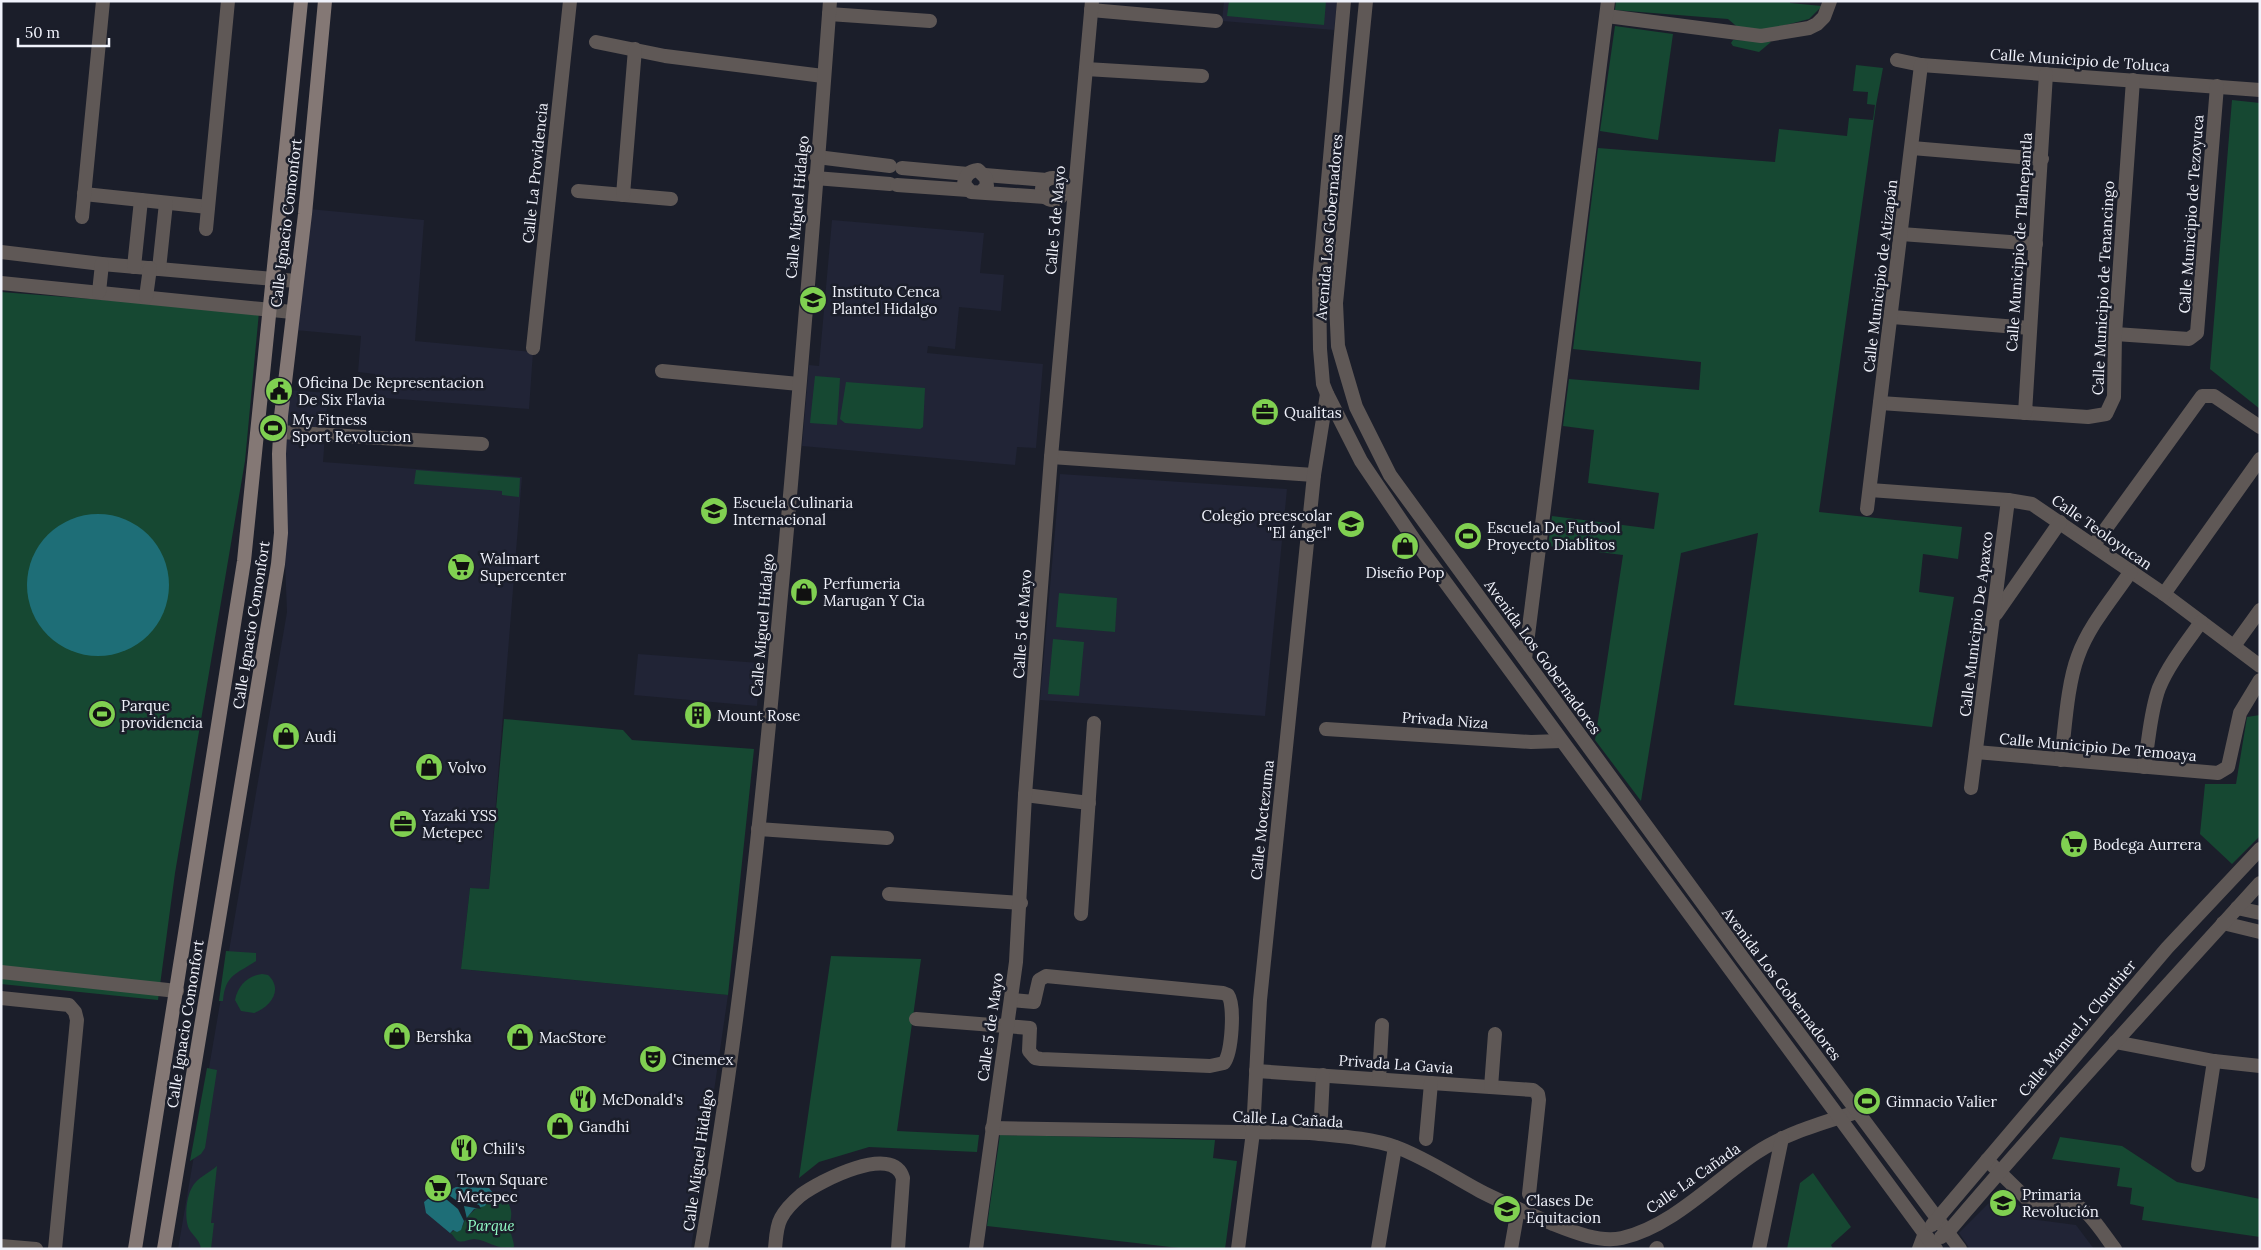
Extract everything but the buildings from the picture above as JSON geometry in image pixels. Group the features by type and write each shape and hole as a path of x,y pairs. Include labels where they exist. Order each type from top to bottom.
{"main road":[{"name":"Calle Ignacio Comonfort","path":"135,1249 244,562 301,1"},
{"name":"Calle Ignacio Comonfort","path":"164,1249 278,564 281,533 280,432 325,1"}],"street":[{"path":"82,217 103,1"},
{"path":"206,228 228,1"},
{"name":"Calle La Providencia","path":"532,348 570,1"},
{"name":"Avenida Los Gobernadores","path":"1344,1 1319,281 1320,349 1323,384 1327,394 1361,461 1379,489 1929,1244"},
{"name":"Avenida Los Gobernadores","path":"1366,1 1336,303 1337,332 1341,360 1356,407 1390,475 1857,1112 1960,1249"},
{"path":"1524,659 1608,1"},
{"path":"1607,16 1761,36 1809,28 1817,24 1824,17 1830,1"},
{"path":"1092,6 1216,21"},
{"name":"Calle 5 de Mayo","path":"976,1249 1012,1000 1021,903 1025,795 1051,457 1092,6"},
{"path":"829,8 930,21"},
{"name":"Calle Miguel Hidalgo","path":"701,1249 741,984 758,829 787,531 829,8"},
{"path":"596,42 665,56 824,76"},
{"path":"623,195 635,49"},
{"path":"1340,53 1360,55"},
{"name":"Calle Municipio de Toluca","path":"1897,60 1921,65 2260,90"},
{"name":"Calle Municipio de Atizapán","path":"1868,509 1921,65"},
{"path":"1086,69 1202,76"},
{"name":"Calle Municipio de Tlalnepantla","path":"2025,413 2046,74"},
{"name":"Calle Municipio de Tenancingo","path":"2025,413 2088,417 2106,414 2114,397 2115,334 2133,80"},
{"name":"Calle Municipio de Tezoyuca","path":"2115,334 2189,339 2194,337 2199,326 2217,86"},
{"path":"1912,148 2042,159"},
{"path":"816,178 1055,199 1063,192 1060,181 1054,178 1047,180 985,174 978,170 968,174 817,157"},
{"path":"894,184 904,178 896,167"},
{"path":"968,174 964,184 975,191"},
{"path":"975,191 987,182 985,174"},
{"path":"578,191 671,200"},
{"path":"84,194 208,207"},
{"path":"134,267 140,200"},
{"path":"146,297 155,268 166,203"},
{"path":"1901,234 2036,244"},
{"path":"1,252 102,264 296,281"},
{"path":"99,292 102,264"},
{"path":"1,283 292,312"},
{"path":"1892,317 2030,328"},
{"path":"662,371 799,384"},
{"name":"Calle Moctezuma","path":"1238,1249 1253,1132 1260,1000 1314,475 1327,394"},
{"path":"2094,545 2202,396 2214,396 2260,427"},
{"path":"1880,403 2025,413"},
{"path":"280,432 482,444"},
{"path":"1051,457 1314,475"},
{"path":"2164,594 2260,459"},
{"name":"Calle Teoloyucan","path":"1870,490 2008,500 2032,504 2164,594 2260,666"},
{"name":"Calle Municipio De Apaxco","path":"1971,788 2008,500"},
{"path":"1994,616 2060,522"},
{"path":"2061,760 2073,672 2077,657 2091,630 2131,571"},
{"path":"2234,646 2260,610"},
{"path":"2144,767 2155,701 2160,687 2177,654 2201,622"},
{"name":"Calle Municipio De Temoaya","path":"1976,752 2218,773 2228,767 2240,713 2260,680"},
{"path":"1081,914 1094,723"},
{"name":"Privada Niza","path":"1326,729 1531,742 1561,741"},
{"path":"1589,778 1603,766"},
{"path":"1025,795 1089,802"},
{"path":"758,829 887,838"},
{"name":"Calle Manuel J. Clouthier","path":"1929,1244 1938,1218 2168,948 2260,849"},
{"path":"1919,1249 1948,1232 2114,1042 2260,883"},
{"path":"889,894 1021,903"},
{"path":"2237,908 2260,913"},
{"path":"2224,923 2260,932"},
{"path":"1,972 177,991"},
{"path":"916,1019 1030,1028 1029,1051 1041,1060 1210,1066 1224,1063 1228,1053 1232,1005 1228,995 1046,976 1039,980 1034,1002 1012,1000"},
{"path":"1,998 69,1005 75,1012 77,1020 55,1249"},
{"path":"1379,1079 1382,1025"},
{"path":"1491,1087 1495,1034"},
{"path":"2114,1042 2214,1061 2260,1066"},
{"path":"2198,1165 2214,1061"},
{"name":"Privada La Gavia","path":"1256,1071 1533,1090 1538,1094 1539,1100 1529,1194"},
{"path":"1321,1116 1323,1075"},
{"path":"1426,1139 1432,1083"},
{"name":"Calle La Cañada","path":"992,1128 1310,1133 1395,1147 1436,1166 1480,1191 1573,1232 1599,1238 1620,1238 1643,1231 1688,1204 1756,1153 1782,1138 1857,1112"},
{"path":"1759,1249 1782,1138"},
{"path":"1378,1249 1395,1147"},
{"path":"1987,1160 2028,1200 2035,1204 2080,1207 2116,1249"},
{"path":"775,1249 780,1219 802,1195 825,1180 863,1166 887,1163 901,1170 903,1178 898,1249"},
{"path":"1511,1249 1518,1209"},
{"path":"1,1246 36,1249"}],"shaded area":[{"path":"1224,1 1337,1 1334,30 1222,21"},
{"path":"299,208 424,220 415,341 533,352 529,409 373,397 375,374 358,372 361,336 295,330 289,390 328,393 323,462 522,477 489,889 470,888 461,969 728,995 691,1249 178,1249 287,612 281,459"},
{"path":"832,220 984,233 980,273 1004,275 1001,311 959,307 955,349 928,346 927,353 1043,364 1036,448 1017,447 1015,465 802,446 809,365 819,366"},
{"path":"1060,474 1287,489 1265,716 1040,700"},
{"path":"638,654 760,663 757,706 634,695"},
{"name":"Primaria Revolución","path":"2004,1188 2031,1219 2076,1225 2094,1249 1970,1249 1959,1233"}],"green space":[{"path":"1229,1 1326,1 1324,25 1227,16"},
{"path":"1616,1 1790,1 1790,3 1822,6 1809,19 1759,32 1741,30 1728,19 1615,10"},
{"path":"1615,26 1673,34 1658,140 1600,131"},
{"path":"1733,40 1771,42 1759,52 1733,46 1731,43"},
{"path":"1856,65 1883,68 1876,105 1819,512 1962,527 1958,559 1923,554 1919,592 1954,597 1932,727 1734,705 1758,533 1681,553 1641,801 1595,740 1623,555 1548,546 1552,516 1654,529 1659,493 1588,483 1594,430 1563,426 1569,379 1699,390 1701,362 1573,349 1598,148 1775,162 1779,129 1847,136 1849,118 1873,120 1875,105 1867,104 1868,92 1853,91"},
{"path":"2232,100 2260,103 2260,409 2210,369"},
{"name":"Parque providencia","path":"1,292 259,312 245,461 175,873 158,1000 1,984"},
{"path":"815,376 840,378 837,425 810,423"},
{"path":"846,382 925,388 923,427 920,429 845,423 840,419"},
{"path":"416,470 520,478 519,497 502,495 502,491 414,484"},
{"path":"1059,593 1117,598 1115,632 1056,627"},
{"path":"1053,639 1084,642 1079,696 1048,694"},
{"path":"2260,715 2260,836 2232,864 2200,834 2205,784 2236,784 2247,717"},
{"path":"504,719 623,730 632,740 754,749 728,995 461,969 470,888 489,889"},
{"path":"226,951 256,953 256,961 229,980 224,992 223,1001 219,1001"},
{"path":"831,956 921,959 897,1131 979,1135 977,1152 869,1147 819,1162 799,1178"},
{"path":"262,974 268,975 273,981 275,992 273,997 265,1007 254,1013 241,1011 235,1000 241,986 248,979"},
{"path":"207,1068 217,1070 205,1148 201,1154 190,1161"},
{"path":"1000,1135 1215,1140 1213,1158 1237,1161 1225,1249 1188,1249 987,1226"},
{"path":"2060,1137 2122,1146 2177,1182 2260,1199 2260,1237 2142,1220 2144,1207 2130,1204 2132,1188 2117,1186 2120,1168 2052,1159"},
{"path":"217,1166 211,1223 214,1223 211,1249 201,1249 187,1224 188,1199 195,1183"},
{"path":"1813,1173 1851,1227 1831,1245 1833,1249 1787,1249 1800,1183"},
{"name":"Parque","path":"498,1194 495,1200 497,1202 502,1205 508,1203 510,1207 510,1230 514,1247 497,1246 474,1239 462,1242 457,1240 450,1233 463,1226 469,1215 488,1202 491,1195"}],"water":[{"path":"98,514 125,520 137,526 148,535 157,546 163,558 169,585 163,612 157,624 148,635 137,644 125,650 98,656 71,650 59,644 48,635 39,624 33,612 27,585 33,558 39,546 48,535 59,526 71,520"},
{"path":"456,1187 489,1188 492,1192 485,1206 474,1209 464,1221 461,1230 457,1232 453,1230 450,1233 426,1213 424,1202 431,1197"}],"pier":[{"path":"446,1193 457,1201 479,1205 481,1209 464,1206 467,1219 464,1221 458,1209 440,1194"}],"place":[{"name":"Instituto Cenca Plantel Hidalgo","path":"813,300"},
{"name":"Oficina De Representacion De Six Flavia","path":"279,391"},
{"name":"Qualitas","path":"1265,412"},
{"name":"My Fitness Sport Revolucion","path":"273,428"},
{"name":"Escuela Culinaria Internacional","path":"714,511"},
{"name":"Colegio preescolar \"El ángel\"","path":"1351,524"},
{"name":"Escuela De Futbool Proyecto Diablitos","path":"1468,536"},
{"name":"Diseño Pop","path":"1405,546"},
{"name":"Walmart Supercenter","path":"461,567"},
{"name":"Perfumeria Marugan Y Cia","path":"804,592"},
{"name":"Parque providencia","path":"102,714"},
{"name":"Mount Rose","path":"698,715"},
{"name":"Audi","path":"286,736"},
{"name":"Volvo","path":"429,767"},
{"name":"Yazaki YSS Metepec","path":"403,824"},
{"name":"Bodega Aurrera","path":"2074,844"},
{"name":"Bershka","path":"397,1036"},
{"name":"MacStore","path":"520,1037"},
{"name":"Cinemex","path":"653,1059"},
{"name":"McDonald's","path":"583,1099"},
{"name":"Gimnacio Valier","path":"1867,1101"},
{"name":"Gandhi","path":"560,1126"},
{"name":"Chili's","path":"464,1148"},
{"name":"Town Square Metepec","path":"438,1188"},
{"name":"Primaria Revolución","path":"2003,1203"},
{"name":"Clases De Equitacion","path":"1507,1209"}]}
